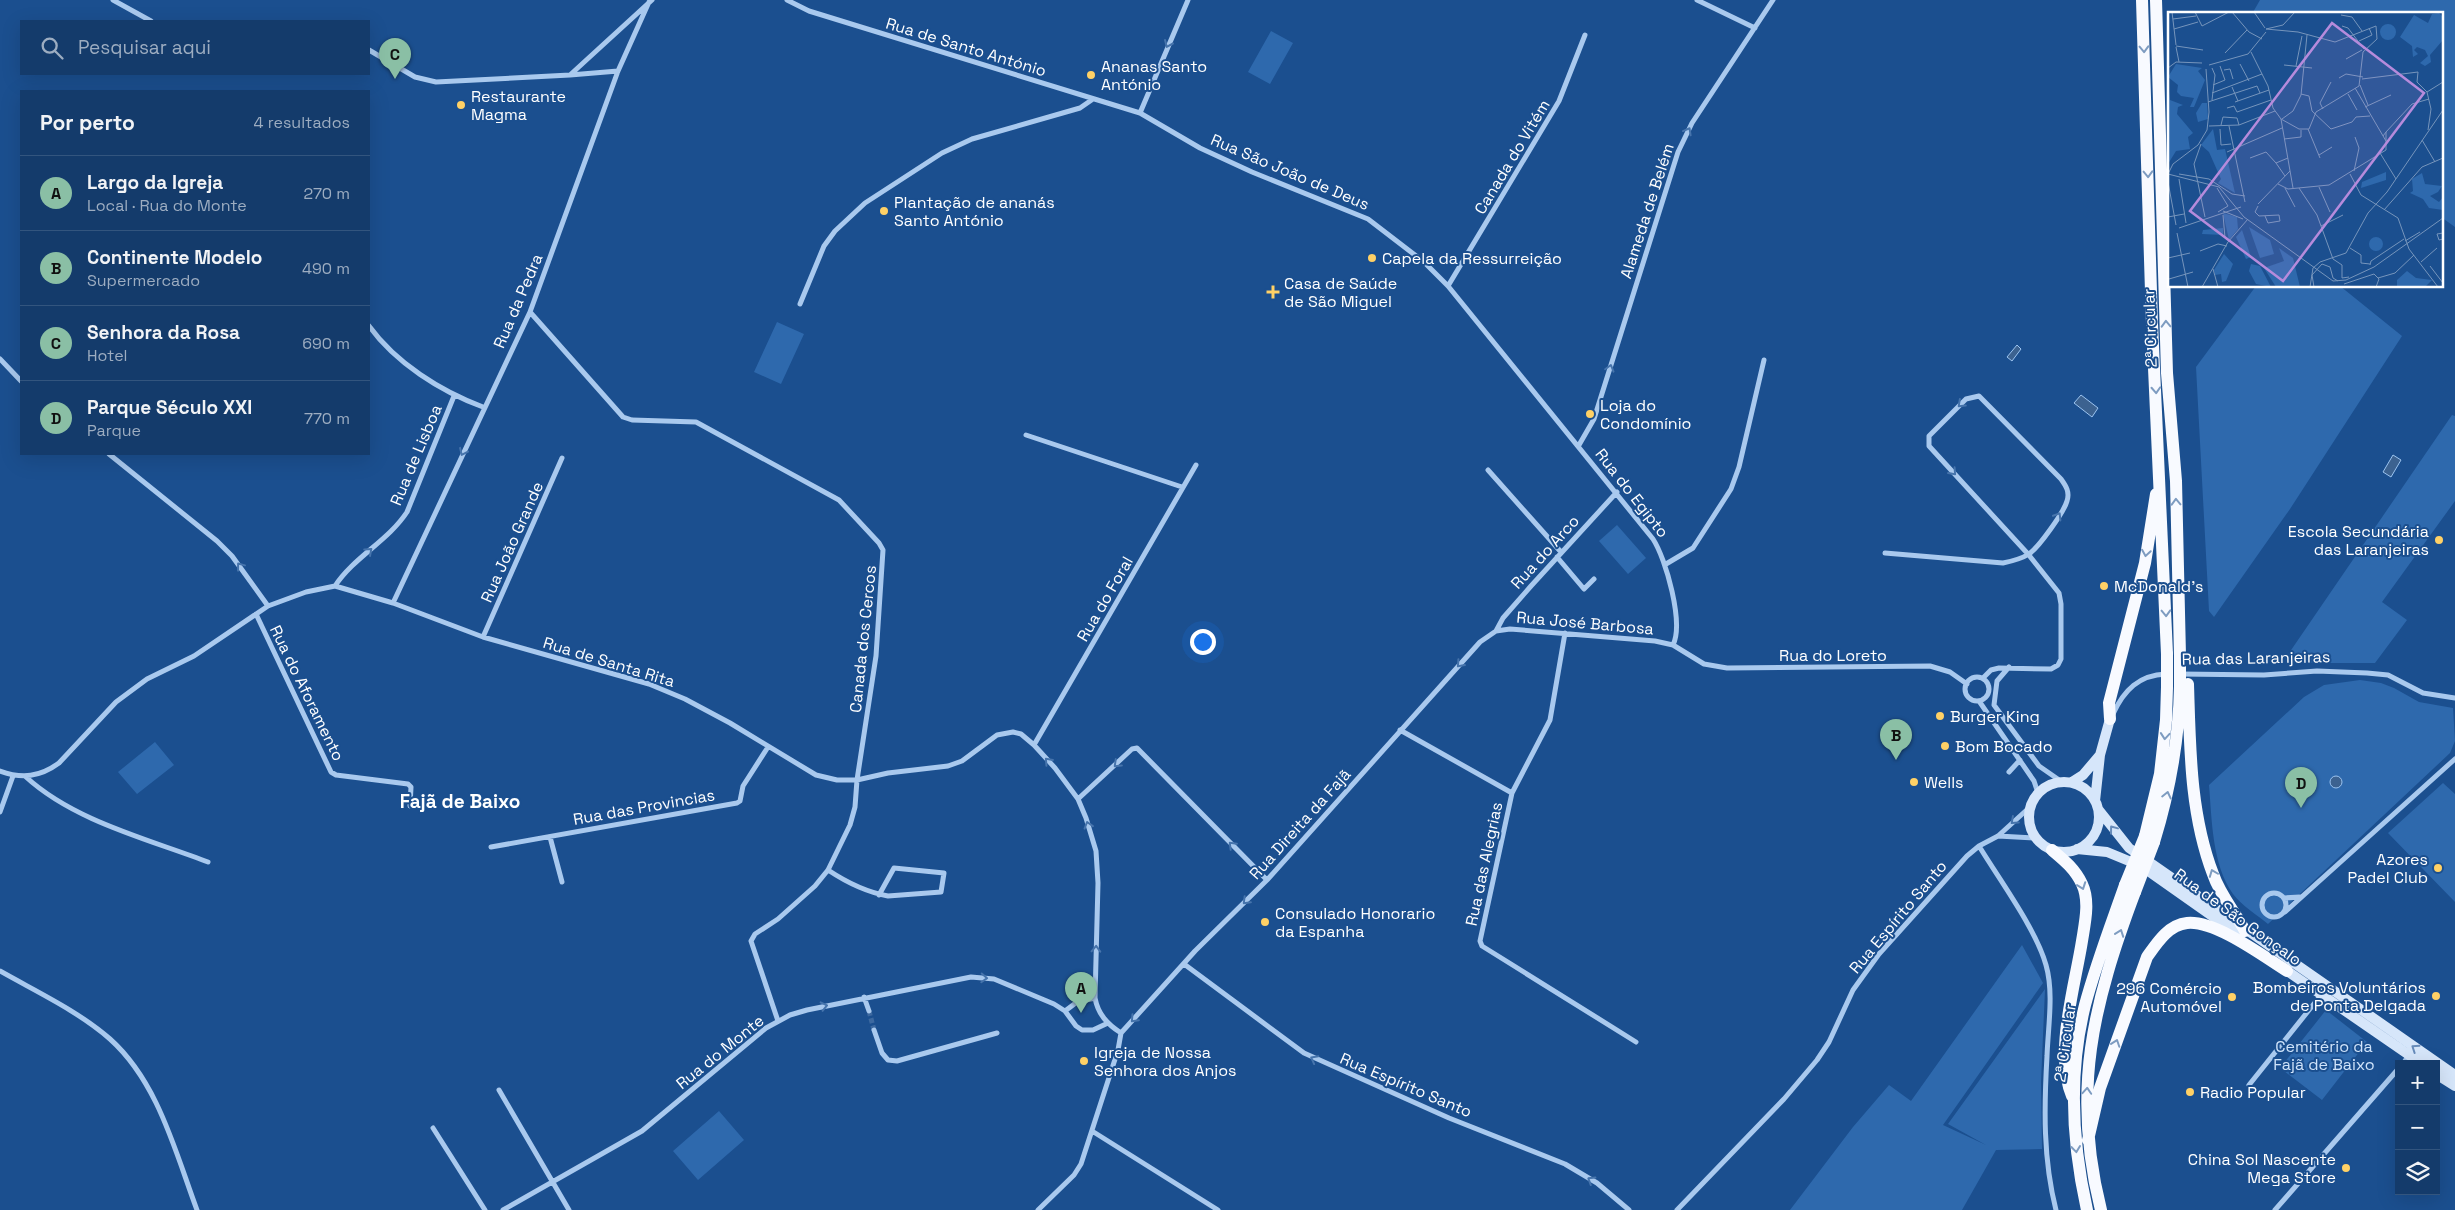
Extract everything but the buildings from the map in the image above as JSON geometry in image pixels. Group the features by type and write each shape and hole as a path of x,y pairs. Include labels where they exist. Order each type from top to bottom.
{"highway":[{"name":"2ª Circular","path":"2142,0 2160,477 2173,655"},
{"name":"2ª Circular","path":"2156,0 2167,373 2176,481 2173,655"},
{"path":"2110,719 2109,703 2142,572 2160,477"},
{"path":"2173,655 2197,818 2213,875 2225,900 2245,931"},
{"path":"2130,888 2149,839 2163,812 2177,747 2178,686"},
{"path":"2052,850 2075,872 2082,884 2086,899 2086,920 2066,1040 2066,1081 2074,1101"},
{"name":"2ª Circular","path":"2087,1210 2076,1149 2074,1101 2076,1053 2085,1007 2130,888"},
{"name":"2ª Circular","path":"2101,1210 2088,1140 2087,1082 2096,1011 2130,888"},
{"path":"2088,1140 2100,1088 2147,957 2159,940 2170,930 2188,923 2208,926 2287,971"}],"main road":[{"name":"Rua das Laranjeiras","path":"2097,805 2100,755 2110,719"},
{"name":"Rua das Laranjeiras","path":"2067,782 2087,771 2100,755"},
{"path":"2067,782 2090,793 2097,805 2099,819 2092,838 2077,850 2060,852 2052,850 2036,838 2029,823 2030,807 2038,792 2045,787 2067,782"},
{"name":"Rua de São Gonçalo","path":"2097,805 2129,848 2245,931 2455,1075"},
{"name":"Rua de São Gonçalo","path":"2077,850 2107,852 2125,858 2155,875 2406,1059"},
{"path":"2440,1077 2455,1086"}],"street":[{"path":"113,0 149,20"},
{"name":"Rua de Santo António","path":"787,0 809,11 1140,113"},
{"path":"1140,113 1188,0"},
{"path":"1697,0 1755,28"},
{"name":"Alameda de Belém","path":"1579,445 1594,420 1678,152 1692,123 1773,0"},
{"path":"570,75 650,1"},
{"name":"Rua da Pedra","path":"393,603 483,407 530,312 618,71 650,1"},
{"name":"Canada do Vitém","path":"1448,286 1559,101 1585,35"},
{"path":"370,51 415,77 436,82 618,71"},
{"path":"800,304 824,246 835,231 865,203 942,153 972,139 1080,108 1093,99"},
{"name":"Rua São João de Deus","path":"1140,113 1200,148 1252,172 1368,219 1424,262 1448,286 1579,445"},
{"name":"Canada dos Cercos","path":"530,312 623,417 632,420 696,422 839,500 882,546 884,556 876,656 857,780 856,807 850,825 828,870 797,903 752,936 752,946 778,1021"},
{"path":"370,327 386,346 427,379 454,396 483,407"},
{"path":"0,359 20,380"},
{"path":"1666,564 1693,548 1731,489 1739,467 1764,360"},
{"name":"Rua de Lisboa","path":"335,586 342,575 395,527 407,512 454,396"},
{"path":"1884,553 2003,563 2028,554 2043,540 2067,501 2067,487 1984,398 1970,396 1931,433 1928,444 2028,554 2058,593 2062,604 2061,659 2058,665 2051,669 2009,667 1991,670 1983,678 1972,678 1966,684 1967,696 1972,700 1979,701 1986,697 1989,687 1983,678"},
{"path":"1026,435 1182,487"},
{"name":"Rua do Egipto","path":"1579,445 1653,538 1666,564 1677,630 1673,645"},
{"path":"110,455 217,541 232,556 268,606"},
{"name":"Rua João Grande","path":"483,637 562,458"},
{"name":"Rua do Foral","path":"1034,745 1196,464"},
{"path":"1488,470 1561,552"},
{"name":"Rua do Arco","path":"1496,631 1503,618 1617,492"},
{"path":"1557,557 1584,589 1594,579"},
{"name":"Rua de Santa Rita","path":"26,777 41,774 59,762 116,702 131,690 194,656 268,606 306,592 335,586 393,603 483,637 649,684 708,710 816,775 837,780 857,780 888,773 948,766 962,761 997,735 1005,732 1021,734 1034,745"},
{"name":"Rua do Aforamento","path":"256,614 331,772 336,775 408,784 411,787 410,806"},
{"name":"Rua José Barbosa","path":"1496,631 1510,629 1565,633 1654,641 1673,645"},
{"name":"Rua Direita da Fajã","path":"1120,1033 1266,880 1480,642 1496,631"},
{"path":"1512,794 1550,720 1565,633"},
{"name":"Rua do Loreto","path":"1673,645 1695,660 1727,668 1930,666 1950,672 1966,684"},
{"path":"1994,705 1996,681 2009,667"},
{"name":"Rua das Laranjeiras","path":"2110,719 2126,692 2136,682 2156,675 2264,674 2316,671 2368,673 2388,675 2423,693 2455,698"},
{"path":"1986,697 2039,766 2067,782"},
{"path":"1979,701 2034,781 2038,792"},
{"name":"Rua das Alegrias","path":"1400,730 1512,794 1480,941 1482,946 1636,1042"},
{"path":"1034,745 1078,799 1096,851 1098,883 1095,998 1100,1014 1120,1033 1118,1050 1092,1132 1074,1175 1038,1210"},
{"name":"Rua das Provincias","path":"492,847 737,803 740,801 744,786 768,746"},
{"path":"1078,799 1132,749 1136,748 1266,880"},
{"path":"2301,897 2284,898 2275,893 2270,894 2264,899 2262,906 2264,912 2271,917 2278,917 2285,912 2455,759"},
{"path":"2009,772 2020,760"},
{"path":"0,771 13,776 26,777 43,792 84,815 208,862"},
{"path":"0,812 13,776"},
{"name":"Rua Espírito Santo","path":"1678,1210 1784,1099 1817,1060 1829,1042 1853,990 1879,954 1967,856 1979,846 1998,836 2030,807"},
{"path":"1998,836 2036,838"},
{"path":"550,837 562,882"},
{"path":"1979,846 2031,932 2046,966 2049,1007 2044,1116 2050,1188 2056,1210"},
{"path":"828,870 840,878 879,895 888,896 941,892 944,873 894,868 879,895"},
{"path":"2284,898 2286,903 2285,912"},
{"name":"Rua Espírito Santo","path":"1184,964 1284,1040 1317,1061 1449,1118 1565,1164 1603,1188 1629,1210"},
{"path":"0,971 71,1011 110,1039 133,1065 160,1110 197,1210"},
{"name":"Rua do Monte","path":"503,1210 650,1126 755,1037 778,1021 807,1010 864,997 971,977 994,979 1034,995 1065,1011 1076,1026 1082,1030 1093,1030 1108,1023"},
{"path":"2249,1085 2321,995"},
{"path":"864,997 869,1011"},
{"path":"1065,1011 1077,1002 1095,998"},
{"path":"874,1030 882,1053 888,1060 898,1061 997,1032"},
{"path":"2275,1210 2395,1073"},
{"path":"499,1090 569,1210"},
{"path":"433,1128 485,1210"},
{"path":"1092,1132 1218,1210"}],"green space":[{"path":"2260,0 2455,0 2455,227 2442,218 2442,12 2253,12"},
{"path":"1271,31 1293,43 1270,84 1248,72"},
{"path":"2255,288 2342,288 2402,336 2290,509 2214,617 2209,611 2196,367"},
{"path":"777,322 804,334 781,384 754,372"},
{"path":"2452,415 2455,416 2455,501 2382,602 2407,620 2375,663 2292,663 2285,659"},
{"path":"1617,525 1646,558 1628,574 1599,541"},
{"path":"2360,680 2381,683 2419,702 2453,708 2455,741 2450,753 2268,924 2240,902 2226,882 2214,842 2209,785 2304,697 2324,685"},
{"path":"155,742 174,765 137,794 118,772"},
{"name":"Azores Padel Club","path":"2443,783 2455,794 2455,902 2388,833"},
{"path":"2022,945 2043,983 1943,1125 1986,1145 1948,1124 2045,989 2041,1082 2042,1149 1996,1150 1962,1210 1790,1210 1853,1127 1889,1085 1911,1101"},
{"name":"Cemitério da Fajã de Baixo","path":"2326,1010 2367,1042 2322,1100 2280,1068"},
{"path":"719,1111 744,1140 698,1180 673,1151"}],"shaded area":[{"path":"2017,345 2021,349 2012,361 2007,357"},
{"path":"2081,395 2098,408 2092,417 2074,403"},
{"path":"2393,455 2401,460 2391,477 2383,472"},
{"path":"2338,776 2341,777 2341,787 2334,788 2331,787 2330,780 2331,777"}],"tunnel":[{"path":"869,1011 874,1030"}],"place":[{"name":"Ananas Santo António","path":"1091,75"},
{"name":"Senhora da Rosa","path":"395,79"},
{"name":"Restaurante Magma","path":"461,105"},
{"name":"Plantação de ananás Santo António","path":"884,211"},
{"name":"Capela da Ressurreição","path":"1372,258"},
{"name":"Casa de Saúde de São Miguel","path":"1273,292"},
{"name":"Loja do Condomínio","path":"1590,414"},
{"name":"Escola Secundária das Laranjeiras","path":"2439,540"},
{"name":"McDonald's","path":"2104,586"},
{"name":"Burger King","path":"1940,716"},
{"name":"Bom Bocado","path":"1945,746"},
{"name":"Continente Modelo","path":"1896,760"},
{"name":"Wells","path":"1914,782"},
{"name":"Parque Século XXI","path":"2301,808"},
{"name":"Azores Padel Club","path":"2438,868"},
{"name":"Consulado Honorario da Espanha","path":"1265,922"},
{"name":"Bombeiros Voluntários de Ponta Delgada","path":"2436,996"},
{"name":"296 Comércio Automóvel","path":"2232,997"},
{"name":"Largo da Igreja","path":"1081,1013"},
{"name":"Igreja de Nossa Senhora dos Anjos","path":"1084,1061"},
{"name":"Radio Popular","path":"2190,1092"},
{"name":"China Sol Nascente Mega Store","path":"2346,1168"}],"district":[{"name":"Fajã de Baixo","path":"460,801"}]}
